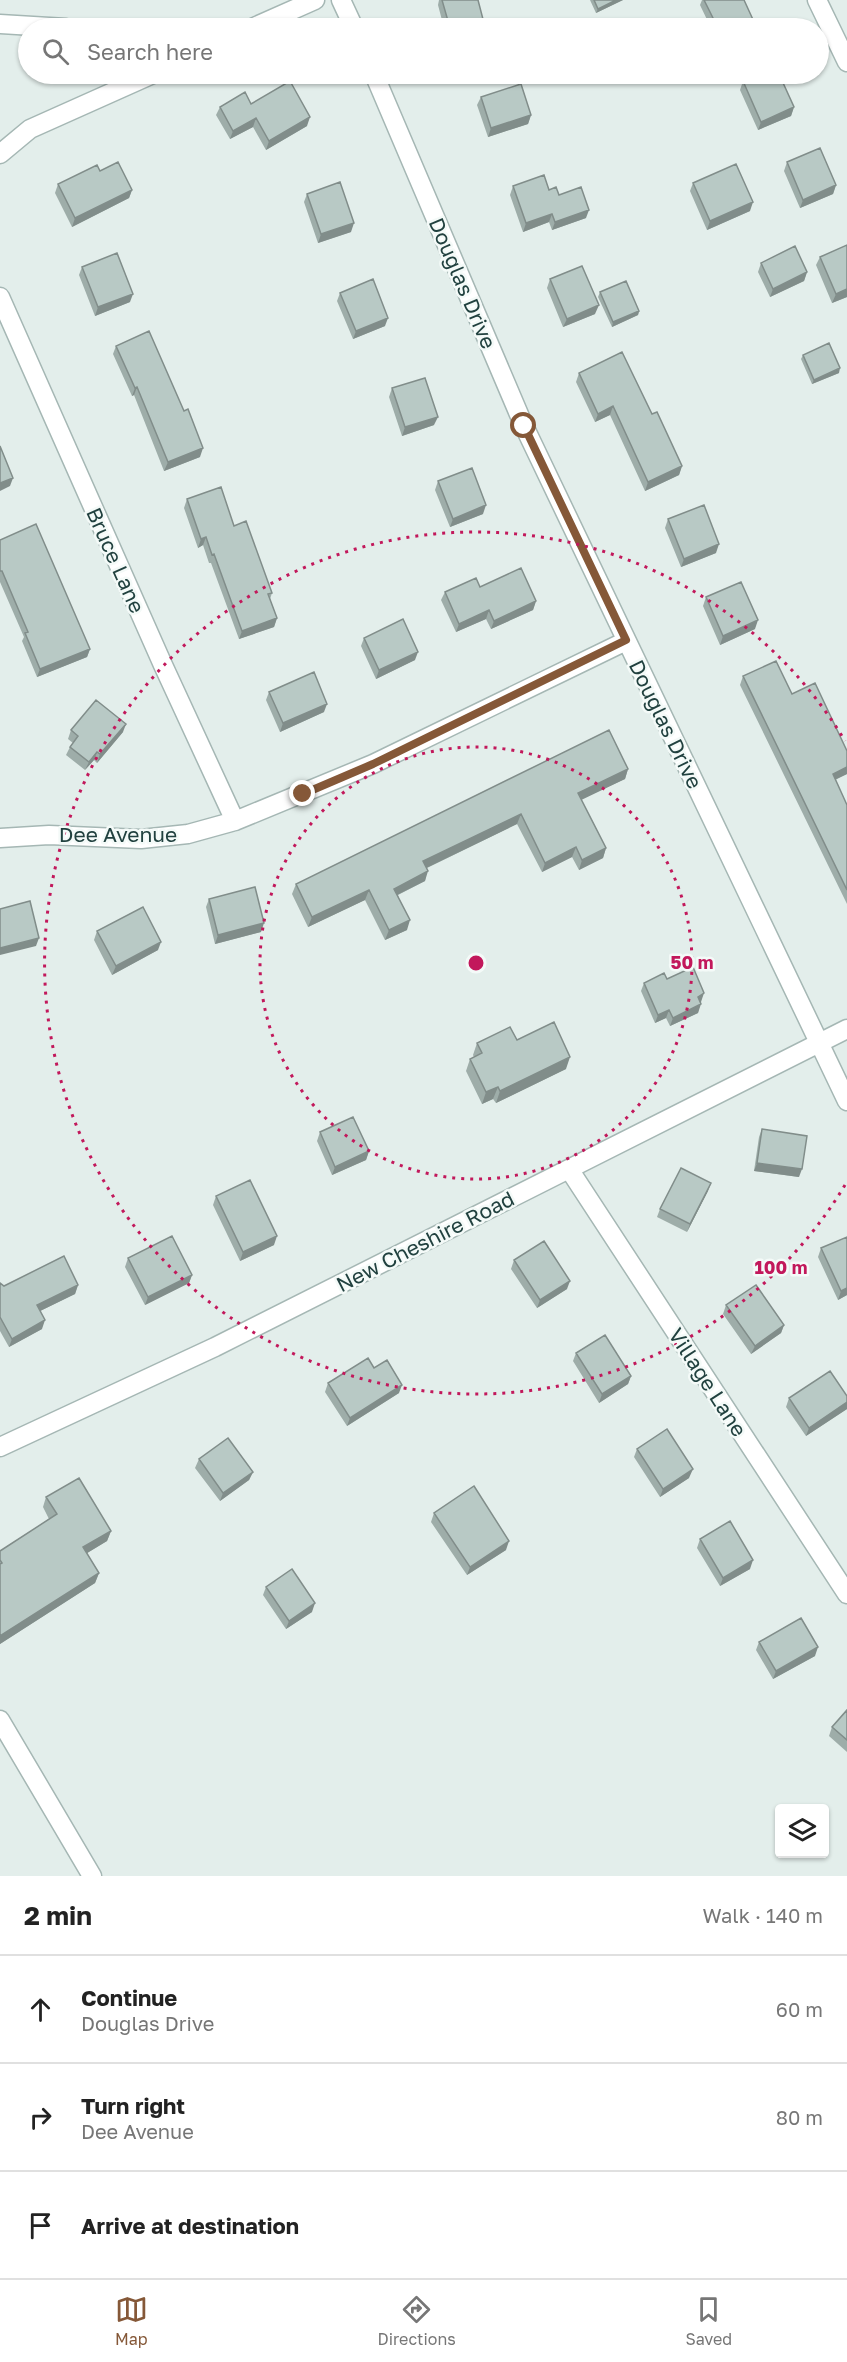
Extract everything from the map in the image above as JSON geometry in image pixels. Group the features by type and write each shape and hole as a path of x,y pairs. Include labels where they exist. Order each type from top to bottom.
{"street":[{"path":"274,18 315,0"},
{"path":"341,0 349,18"},
{"path":"817,0 826,18"},
{"path":"0,24 18,25"},
{"path":"829,25 847,62"},
{"path":"0,154 30,129 131,84"},
{"name":"Douglas Drive","path":"378,84 524,426 819,1043"},
{"name":"Bruce Lane","path":"0,297 163,665 235,821"},
{"name":"Dee Avenue","path":"0,838 49,835 141,839 188,834 235,821 373,764 626,640"},
{"name":"New Cheshire Road","path":"0,1447 215,1347 847,1029"},
{"path":"819,1043 847,1101"},
{"name":"Village Lane","path":"569,1169 847,1594"},
{"path":"0,1720 92,1876"}],"building":[{"path":"442,0 478,0 483,18 447,18"},
{"path":"594,0 616,0 598,9"},
{"path":"704,0 744,0 752,18 713,18"},
{"path":"285,84 292,84 310,117 269,141 256,118 233,131 220,107 245,92 251,104"},
{"path":"521,84 531,115 491,128 481,97"},
{"path":"744,84 784,84 794,107 761,122"},
{"path":"820,148 836,185 803,200 787,162"},
{"path":"118,162 132,190 75,218 58,184 97,165 100,171"},
{"path":"736,164 753,202 710,221 693,183"},
{"path":"544,175 549,190 556,187 559,195 581,187 589,210 555,222 552,214 526,223 513,186"},
{"path":"340,182 354,223 321,234 307,194"},
{"path":"847,245 847,289 836,294 820,257"},
{"path":"795,246 807,272 773,289 761,263"},
{"path":"117,253 133,294 98,307 82,267"},
{"path":"582,266 599,305 567,319 550,279"},
{"path":"373,279 388,318 356,331 340,293"},
{"path":"626,281 639,311 613,322 600,292"},
{"path":"149,331 184,411 188,409 203,448 168,462 137,387 135,388 116,346"},
{"path":"829,343 840,368 814,380 803,355"},
{"path":"622,352 652,414 657,412 682,466 648,482 613,406 598,414 579,373"},
{"path":"425,378 438,417 405,427 392,388"},
{"path":"0,446 13,478 0,483"},
{"path":"472,468 486,505 453,519 438,481"},
{"path":"221,487 234,526 246,521 272,593 268,594 277,618 242,631 214,554 212,555 206,537 201,539 187,499"},
{"path":"704,505 719,544 684,559 668,519"},
{"path":"36,524 90,649 40,669 25,633 28,632 2,571 0,571 0,540"},
{"path":"521,568 536,601 494,621 489,610 459,624 445,592 476,578 480,587"},
{"path":"741,582 758,620 723,636 706,597"},
{"path":"403,619 418,652 379,670 364,638"},
{"path":"776,661 792,694 815,683 847,751 847,767 833,774 847,805 847,890 743,676"},
{"path":"314,672 327,704 283,723 269,692"},
{"path":"96,700 126,724 100,754 97,752 89,762 70,747 78,736 71,730"},
{"path":"609,730 628,769 578,793 606,848 582,860 576,847 545,863 521,814 423,861 428,871 394,889 410,920 389,930 369,890 312,917 296,884"},
{"path":"255,887 264,923 218,935 209,899"},
{"path":"30,901 39,938 0,948 0,909"},
{"path":"143,907 161,942 116,966 97,931"},
{"path":"693,967 704,993 698,997 701,1004 673,1018 669,1010 658,1015 644,983 664,973 667,979"},
{"path":"554,1022 570,1057 500,1091 498,1087 486,1092 470,1059 482,1053 477,1043 510,1027 517,1040"},
{"path":"353,1117 369,1151 335,1167 320,1132"},
{"path":"762,1129 807,1136 802,1169 757,1163"},
{"path":"681,1168 711,1183 690,1224 660,1209"},
{"path":"250,1180 277,1236 243,1252 216,1196"},
{"path":"172,1236 192,1275 148,1297 128,1258"},
{"path":"847,1237 847,1288 841,1291 821,1248"},
{"path":"544,1241 570,1281 540,1300 514,1260"},
{"path":"64,1256 78,1285 37,1305 45,1320 12,1339 0,1317 0,1283 4,1286"},
{"path":"756,1285 784,1325 755,1346 726,1305"},
{"path":"605,1335 631,1376 602,1394 576,1353"},
{"path":"368,1358 374,1368 387,1360 402,1385 350,1418 328,1383"},
{"path":"830,1371 847,1396 847,1402 809,1428 789,1398"},
{"path":"667,1429 693,1469 663,1489 637,1449"},
{"path":"228,1438 253,1472 223,1493 199,1459"},
{"path":"79,1478 111,1531 83,1547 99,1573 0,1636 0,1564 2,1563 0,1551 57,1514 46,1497"},
{"path":"474,1486 509,1541 470,1567 434,1513"},
{"path":"730,1521 753,1560 723,1578 700,1539"},
{"path":"292,1569 315,1603 289,1621 266,1587"},
{"path":"801,1618 818,1647 776,1671 759,1642"},
{"path":"847,1710 847,1740 832,1727"}],"route":[{"path":"303,794 373,764 626,640 524,426"}]}
